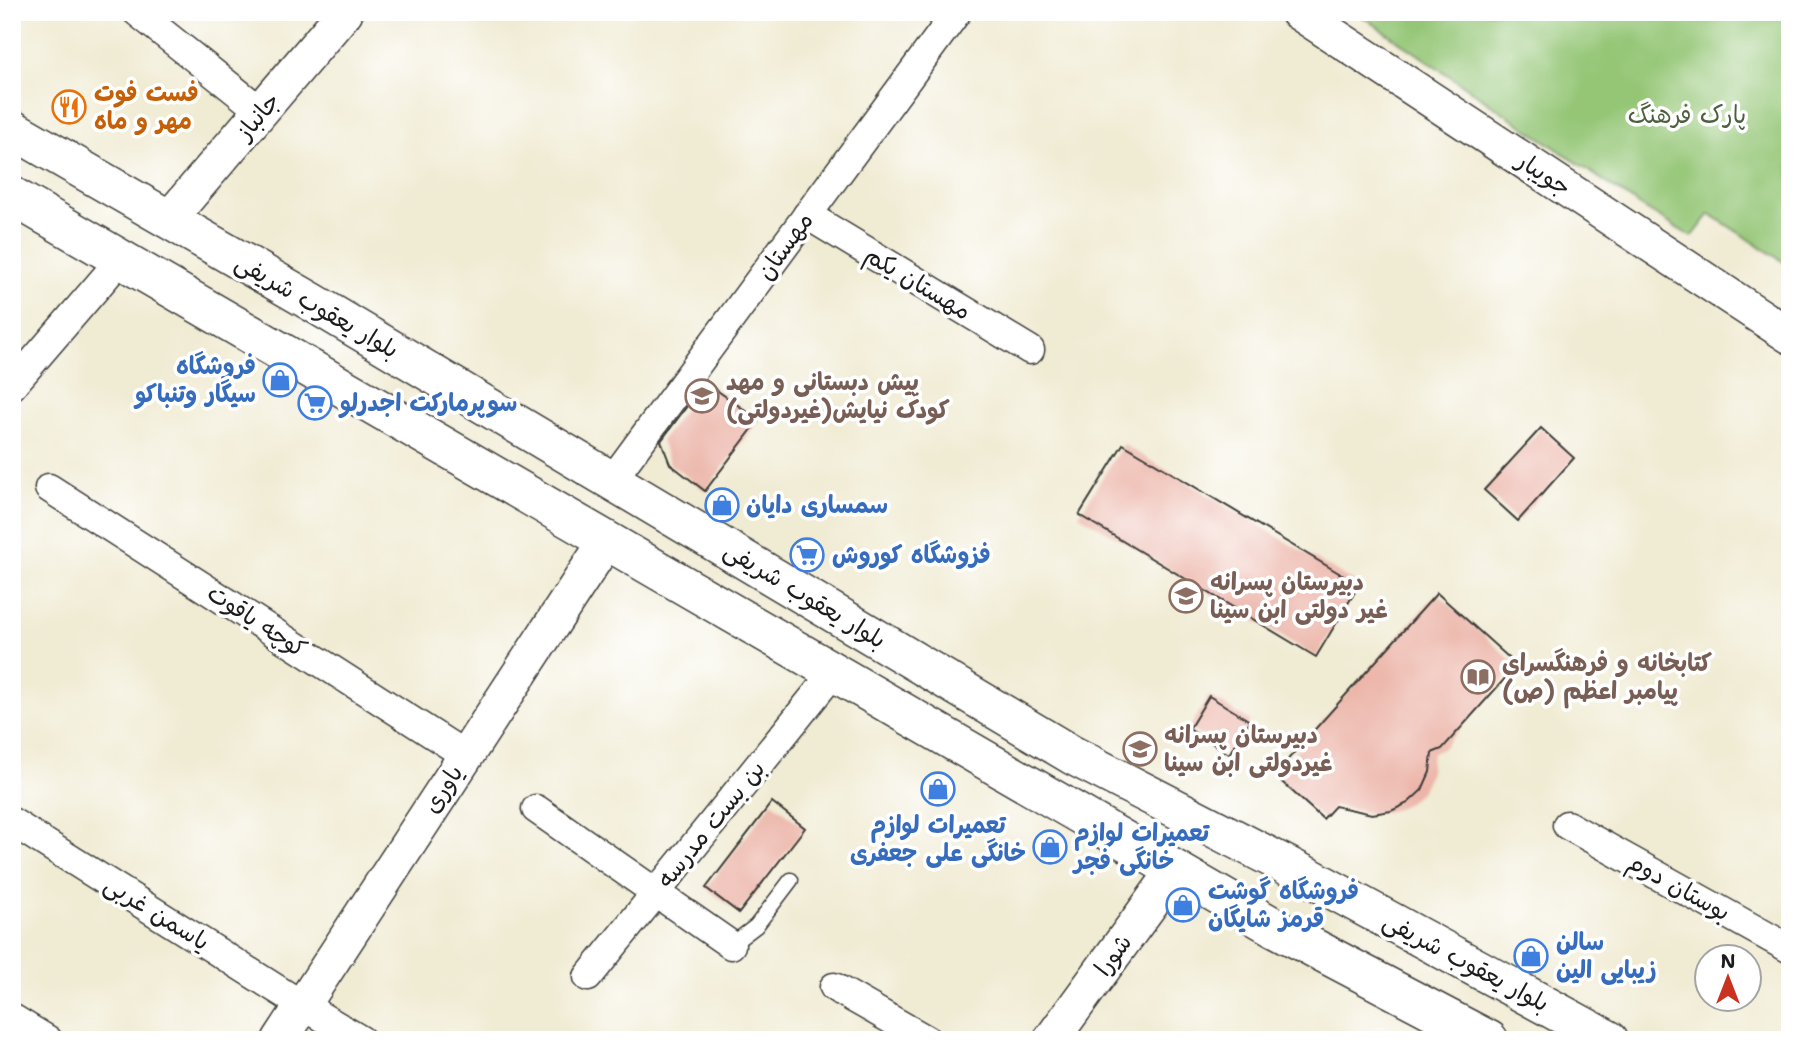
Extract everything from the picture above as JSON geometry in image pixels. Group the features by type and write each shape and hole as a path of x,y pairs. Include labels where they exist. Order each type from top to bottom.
{"main road":[{"name":"بلوار یعقوب شریفی","path":"12,129 612,480 1072,755 1311,878 1609,1040"},
{"name":"بلوار یعقوب شریفی","path":"12,196 1274,927 1489,1040"},
{"path":"121,259 169,219"},
{"path":"607,540 612,480"},
{"path":"1175,870 1208,825"}],"street":[{"path":"137,12 262,112"},
{"name":"جانباز","path":"169,219 345,12"},
{"name":"مهستان","path":"612,480 957,12"},
{"name":"جویبار","path":"1298,12 1790,336"},
{"name":"مهستان یکم","path":"807,215 1030,350"},
{"path":"12,386 121,259"},
{"name":"کوچه یاقوت","path":"49,488 465,755"},
{"name":"یاوری","path":"280,1040 607,540"},
{"name":"بن بست مدرسه","path":"588,977 834,672"},
{"path":"536,809 731,945"},
{"name":"یاسمن غربی","path":"12,822 361,1040"},
{"name":"بوستان دوم","path":"1567,825 1790,949"},
{"name":"شورا","path":"1051,1040 1175,870"},
{"path":"834,987 927,1040"},
{"path":"12,1018 48,1040"}],"lane":[{"path":"731,945 757,926 791,880"}],"green space":[{"name":"پارک فرهنگ","path":"1356,12 1790,12 1790,266 1710,214 1692,237 1642,207"}],"building":[{"path":"705,382 759,420 705,491 670,464 661,441"},
{"path":"1541,428 1574,458 1518,521 1484,490"},
{"name":"دبیرستان پسرانه غیر دولتی ابن سینا","path":"1123,444 1359,585 1316,657 1079,515"},
{"path":"1437,593 1517,665 1442,749 1432,753 1430,772 1422,790 1408,803 1391,811 1372,814 1335,806 1323,819 1274,775"},
{"path":"1209,696 1250,721 1229,754 1189,729"},
{"path":"772,802 805,828 739,913 706,888"}],"place":[{"name":"فست فوت مهر و ماه","path":"69,107"},
{"name":"فروشگاه سیگار وتنباکو","path":"280,380"},
{"name":"پیش دبستانی و مهد کودک نیایش(غیردولتی)","path":"702,396"},
{"name":"سوپرمارکت اجدرلو","path":"315,403"},
{"name":"سمساری دایان","path":"722,505"},
{"name":"فزوشگاه کوروش","path":"807,555"},
{"name":"دبیرستان پسرانه غیر دولتی ابن سینا","path":"1186,596"},
{"name":"کتابخانه و فرهنگسرای پیامبر اعظم (ص)","path":"1478,677"},
{"name":"دبیرستان پسرانه غیردولتی ابن سینا","path":"1140,749"},
{"name":"تعمیرات لوازم خانگی علی جعفری","path":"938,789"},
{"name":"تعمیرات لوازم خانگی فجر","path":"1050,847"},
{"name":"فروشگاه گوشت قرمز شایگان","path":"1183,905"},
{"name":"سالن زیبایی الین","path":"1531,956"}]}
